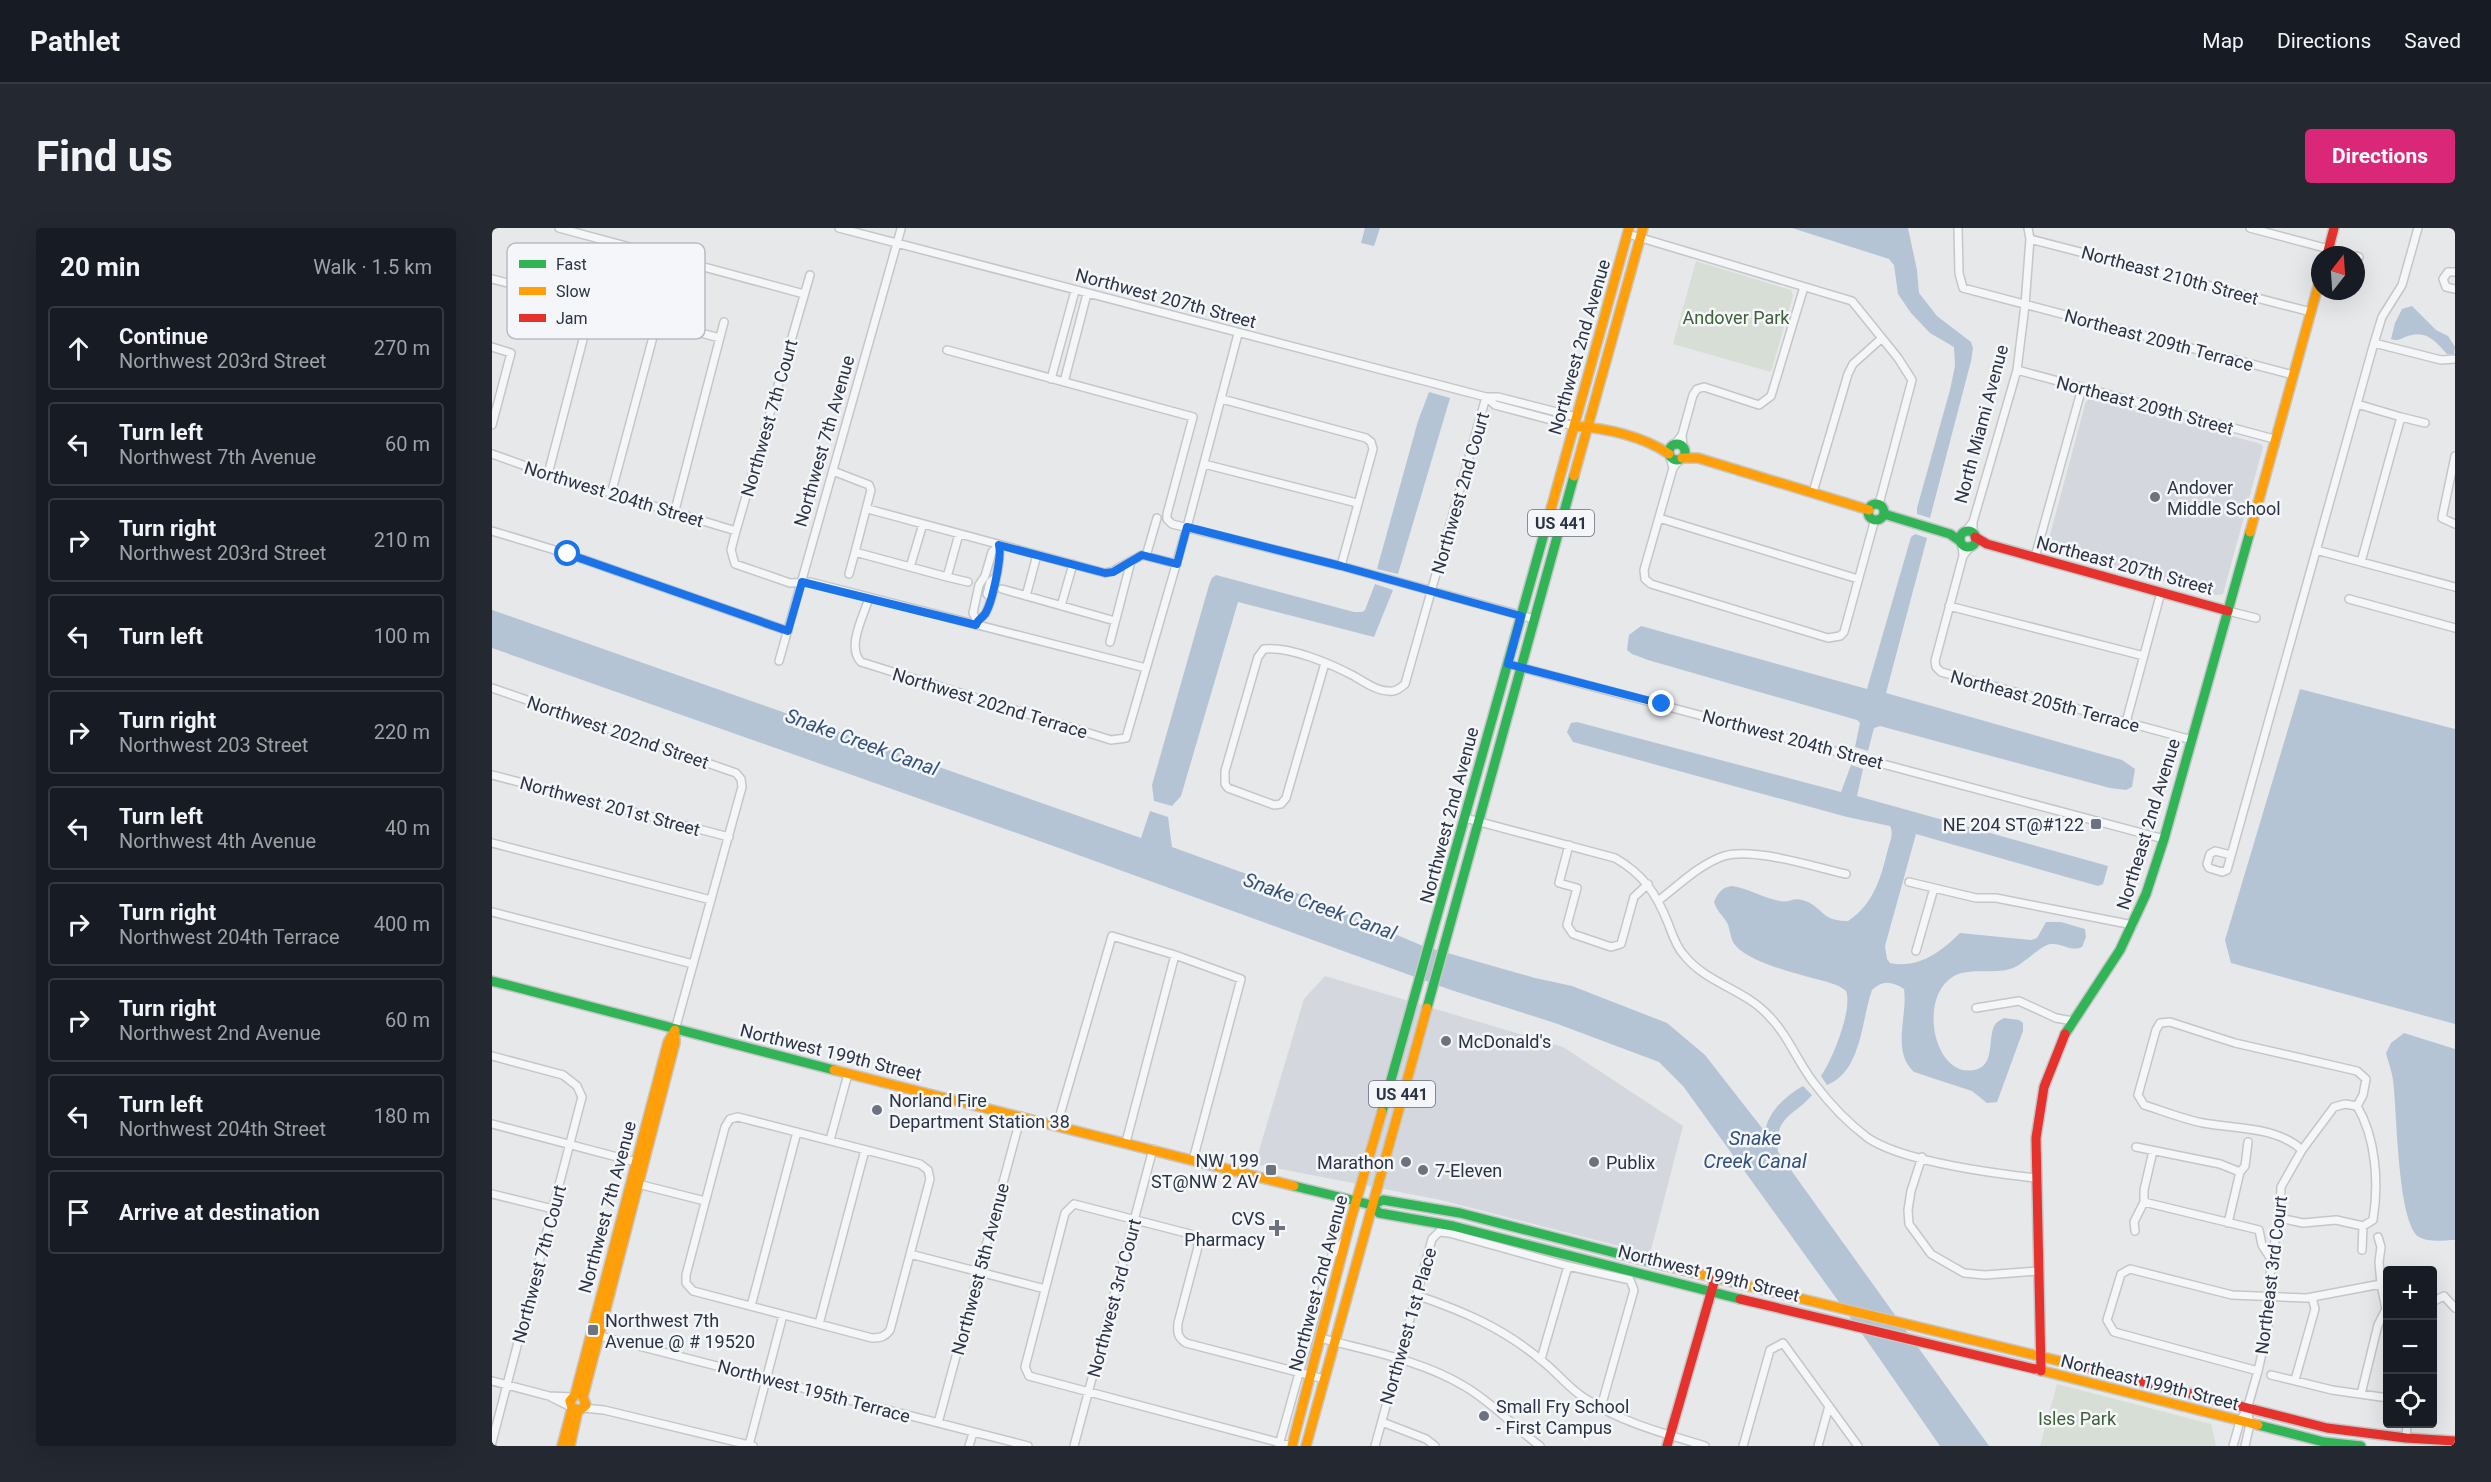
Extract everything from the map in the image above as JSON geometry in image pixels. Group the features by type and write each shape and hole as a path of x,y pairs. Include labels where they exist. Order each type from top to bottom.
{"main road":[{"path":"2329,246 2334,228"},
{"name":"Northwest 2nd Avenue","path":"1292,1446 1356,1201 1421,979 1628,231"},
{"name":"Northwest 2nd Avenue","path":"1306,1446 1642,233"},
{"name":"Northeast 2nd Avenue","path":"2041,1371 2035,1178 2036,1127 2040,1100 2049,1070 2073,1021 2133,925 2164,840 2314,300"},
{"name":"Northwest 207th Street","path":"1575,421 1869,510"},
{"path":"1879,504 1883,507 1884,514 1882,518 1875,519 1870,516 1869,510 1873,505 1879,504"},
{"path":"1884,514 1968,539"},
{"name":"Northeast 207th Street","path":"1968,539 2228,611"},
{"name":"Northwest 199th Street","path":"492,981 675,1030 1372,1205 1379,1213 1453,1226 1711,1292 2041,1371"},
{"name":"Northwest 7th Avenue","path":"570,1446 578,1403 636,1162 668,1042 675,1030"},
{"name":"Northwest 7th Avenue","path":"562,1446 600,1336 675,1043 675,1030"},
{"name":"Northwest 199th Street","path":"1372,1205 1383,1200 1460,1213 1715,1279 2042,1357"},
{"path":"1667,1446 1715,1279"},
{"name":"Northeast 199th Street","path":"2042,1357 2327,1428 2406,1438 2455,1441"},
{"name":"Northeast 199th Street","path":"2041,1371 2324,1442 2361,1446"}],"street":[{"path":"560,228 615,243"},
{"name":"Northwest 207th Street","path":"839,228 1486,398 1498,397 1575,421"},
{"name":"Northeast 209th Terrace","path":"1958,228 1959,273 1963,288 2293,375"},
{"name":"North Miami Avenue","path":"1936,667 1935,661 1949,606 2017,370 2025,305 2030,239 2028,228"},
{"path":"2250,228 2311,247"},
{"path":"2231,855 2374,343 2382,317 2402,285 2418,228"},
{"name":"Northwest 7th Avenue","path":"779,661 901,229"},
{"path":"1628,231 1642,233 1852,301 1898,358 1912,380 1879,504"},
{"name":"Northeast 210th Street","path":"2030,239 2311,312"},
{"path":"705,267 804,294"},
{"path":"2455,272 2448,272 2443,279 2446,287 2455,289"},
{"name":"Northwest 7th Court","path":"802,582 790,583 739,567 733,561 731,550 810,275"},
{"path":"492,279 507,283"},
{"path":"1804,287 1771,396 1765,402 1759,405 1704,387 1697,388 1693,395 1644,570 1645,579 1651,585 1828,638 1840,636 1844,632 1875,519"},
{"path":"1051,379 1075,291"},
{"path":"1064,382 1087,294"},
{"path":"674,514 724,322"},
{"path":"705,334 720,338"},
{"path":"802,582 977,623 1146,668 1177,564 1238,334"},
{"path":"1813,492 1848,374 1853,364 1882,338"},
{"path":"548,474 583,339"},
{"path":"611,494 652,339"},
{"path":"1061,341 1074,344"},
{"path":"2374,343 2441,360 2455,359"},
{"path":"492,348 512,352 492,425"},
{"path":"946,350 1193,417 1167,514 1167,519 1176,525 1341,566 1534,620"},
{"path":"1058,354 1070,358"},
{"name":"Northeast 209th Street","path":"2017,370 2274,440"},
{"path":"2035,557 2082,388"},
{"name":"Northwest 2nd Court","path":"1325,663 1380,690 1390,692 1398,690 1409,677 1486,398"},
{"path":"1222,399 1366,438 1371,442 1373,449 1341,566"},
{"path":"2356,404 2425,423"},
{"path":"2361,562 2401,417"},
{"name":"Northwest 204th Street","path":"492,454 674,514 736,531"},
{"path":"2455,456 2442,518 2455,525"},
{"path":"1204,464 1357,503"},
{"path":"833,471 869,485 871,496 849,574"},
{"path":"868,509 1105,573 1113,572 1142,555 1177,564"},
{"path":"1146,556 1157,518"},
{"path":"1659,518 1858,579"},
{"path":"910,567 923,524"},
{"path":"492,531 568,554 788,631"},
{"path":"947,576 959,534"},
{"path":"977,623 973,613 979,585 985,576 992,552 999,545"},
{"path":"977,623 985,614 996,584 995,578 1001,554 999,545"},
{"path":"2316,550 2455,587"},
{"path":"855,552 968,582"},
{"path":"1026,596 1037,555"},
{"path":"1110,642 1131,561"},
{"path":"1061,606 1073,564"},
{"path":"985,576 995,578"},
{"path":"1002,589 1116,621"},
{"path":"2126,723 2161,592"},
{"name":"Northwest 202nd Terrace","path":"869,598 854,645 856,657 861,662 1111,740 1126,738 1146,668"},
{"path":"2349,599 2455,628"},
{"path":"1949,606 2144,656"},
{"name":"Northeast 207th Street","path":"2228,611 2256,618"},
{"path":"1273,648 1325,663 1286,798 1281,804 1274,805 1233,790 1225,784 1225,771 1258,657 1264,649 1273,648"},
{"name":"Northwest 204th Street","path":"1508,664 2164,840"},
{"name":"Northeast 205th Terrace","path":"1936,667 1941,672 2192,740"},
{"name":"Northwest 202nd Street","path":"492,688 736,773 741,779"},
{"name":"Northwest 201st Street","path":"492,775 729,837"},
{"name":"Northwest 7th Avenue","path":"675,1030 729,837 742,787 741,779"},
{"path":"1465,818 1615,858 1636,872 1659,900 1683,954 1703,974 1750,999 1767,1013 1782,1030 1813,1082 1826,1098 1848,1122 1870,1139 1894,1150 1983,1172 2035,1178"},
{"path":"492,843 711,900"},
{"path":"1569,845 1559,883 1577,888 1567,925 1573,934 1611,947 1621,944 1634,897 1648,884"},
{"path":"1659,900 1699,869 1724,856 1753,853 1846,874"},
{"path":"1909,882 1976,898 1996,898 2133,925"},
{"path":"1916,951 1934,888"},
{"path":"1444,894 1457,898"},
{"path":"492,912 693,964"},
{"path":"1057,1125 1112,936 1175,954 1241,979 1193,1160"},
{"path":"1126,1142 1175,954"},
{"path":"1976,1008 2019,1001 2056,1018 2073,1021"},
{"path":"2280,1218 2302,1223 2336,1220 2363,1226 2373,1220 2375,1207 2373,1152 2365,1120 2357,1106 2363,1095 2366,1079 2357,1071 2208,1036 2170,1022 2160,1023 2138,1095 2144,1106 2202,1123 2255,1130 2292,1140 2302,1150"},
{"name":"Northwest 7th Court","path":"492,1056 563,1075 577,1086 582,1097 492,1442"},
{"path":"1396,1063 1410,1067"},
{"path":"830,1140 848,1074"},
{"name":"Northeast 3rd Court","path":"2247,1409 2268,1327 2271,1258 2280,1218 2282,1187 2302,1150 2334,1107 2345,1104 2357,1106"},
{"name":"Northwest 5th Avenue","path":"938,1423 1022,1116"},
{"path":"738,1117 830,1140 920,1164 928,1170 930,1179 891,1330 882,1338 872,1338 693,1291 686,1283 686,1275 725,1127 730,1119 738,1117"},
{"path":"492,1124 636,1162"},
{"path":"751,1306 796,1132"},
{"path":"2228,1222 2240,1172 2244,1166 2248,1142"},
{"path":"2136,1147 2220,1164 2240,1172"},
{"name":"Northwest 3rd Court","path":"1074,1446 1153,1149"},
{"path":"819,1324 865,1150"},
{"path":"2135,1231 2134,1222 2144,1202 2144,1190 2153,1151"},
{"path":"1923,1157 1911,1191 1908,1210 1909,1224 1931,1254 1964,1273 1985,1275 2038,1270"},
{"path":"638,1184 705,1202"},
{"path":"492,1194 553,1209"},
{"path":"2144,1202 2259,1230 2262,1245 2271,1258"},
{"path":"1292,1446 1029,1376 1025,1367 1065,1213 1074,1204 1190,1234 1197,1240 1198,1247 1178,1323 1177,1332 1180,1339 1186,1343 1324,1379"},
{"path":"2362,1250 2363,1226"},
{"name":"Northwest 1st Place","path":"1375,1446 1432,1239 1439,1232 1568,1266"},
{"path":"1279,1444 1332,1255 1346,1238"},
{"path":"2378,1238 2381,1247 2379,1262 2383,1293"},
{"path":"910,1254 1045,1289"},
{"path":"1541,1359 1568,1266 1630,1280 1634,1290 1600,1407"},
{"path":"2258,1371 2114,1332 2107,1320 2121,1274 2130,1269 2232,1295 2305,1294 2312,1296 2381,1284"},
{"path":"1416,1295 1466,1312 1497,1329 1541,1359 1573,1389 1628,1423 1705,1446"},
{"path":"2295,1380 2315,1309 2312,1296"},
{"path":"2437,1300 2444,1296 2455,1308"},
{"path":"492,1381 751,1445 783,1315"},
{"path":"2361,1394 2378,1325 2383,1317"},
{"name":"Northwest 195th Terrace","path":"600,1336 1028,1446"},
{"path":"1320,1338 1399,1359 1446,1376 1466,1386 1540,1446"},
{"path":"1743,1446 1770,1350 1783,1342 1857,1446"},
{"path":"2271,1375 2332,1390 2383,1397"},
{"path":"1818,1446 1829,1406"},
{"path":"2233,1446 2240,1421 2247,1409"},
{"path":"2245,1446 2250,1424 2247,1409"},
{"path":"1382,1422 1426,1439 1435,1446"},
{"path":"2406,1438 2407,1428"},
{"path":"969,1446 972,1433"}],"shaded area":[{"name":"Andover Middle School","path":"2093,398 2261,444 2263,447 2223,594 2217,595 2048,551 2047,546 2086,401"},
{"path":"1325,976 1563,1047 1683,1126 1650,1254 1441,1200 1255,1164 1304,999"}],"green space":[{"name":"Andover Park","path":"1696,261 1791,290 1793,296 1771,372 1673,344"},
{"name":"Isles Park","path":"2057,1384 2211,1424 2216,1446 2040,1446"}],"water":[{"path":"1365,228 1380,228 1374,246 1361,243"},
{"path":"1792,228 1908,228 1917,270 1919,293 1937,316 1971,342 1973,348 1971,361 1930,518 1917,514 1917,508 1950,390 1955,366 1954,347 1930,333 1911,313 1898,294 1894,265 1889,259"},
{"path":"2412,306 2436,330 2448,336 2455,347 2454,354 2447,354 2434,340 2424,335 2412,335 2398,340 2391,339 2402,309"},
{"path":"1429,392 1450,398 1398,574 1377,569 1418,421"},
{"path":"1915,534 1927,538 1886,693 2122,760 2135,769 2132,787 2126,790 2110,788 1880,726 1874,728 1868,751 1855,747 1860,723 1857,720 1648,660 1627,650 1629,635 1641,626 1867,689 1911,537"},
{"path":"1216,575 1354,612 1365,610 1375,584 1393,590 1374,637 1238,602 1181,796 1172,806 1154,801 1152,785 1209,585"},
{"name":"Snake Creek Canal","path":"492,610 1141,838 1150,811 1168,817 1172,847 1285,888 1423,946 1535,978 1572,986 1667,1023 1705,1055 1762,1128 1766,1127 1780,1103 1803,1086 1812,1095 1782,1124 1779,1131 1778,1152 1989,1446 1940,1446 1683,1086 1659,1062 1555,1023 1451,990 1059,848 492,648"},
{"path":"2300,689 2455,729 2455,1024 2231,963 2225,940"},
{"path":"1577,722 1841,792 1851,765 1863,769 1857,796 2108,866 2103,884 2098,886 1916,834 1885,946 1890,963 1910,964 1919,961 1945,947 1960,933 2031,940 2037,938 2046,922 2061,922 2085,929 2086,937 2082,947 2047,945 2013,968 1961,973 1943,986 1936,1001 1935,1034 1940,1049 1949,1062 1960,1069 1974,1070 1986,1063 1993,1029 1997,1022 2004,1018 2019,1020 2023,1023 2023,1031 1997,1102 1987,1103 1972,1091 1914,1072 1907,1064 1903,1054 1904,989 1887,983 1880,984 1872,990 1854,1057 1839,1078 1827,1085 1821,1076 1831,1059 1844,1022 1847,1010 1846,991 1830,983 1771,966 1742,952 1734,943 1728,924 1715,905 1714,902 1720,891 1731,886 1780,901 1796,899 1809,902 1832,919 1848,921 1864,907 1875,889 1891,838 1890,826 1847,817 1573,742 1567,732 1571,723"},
{"path":"2404,1033 2455,1049 2455,1240 2432,1241 2419,1237 2412,1227 2406,1210 2399,1164 2393,1080 2386,1053 2391,1043"}],"traffic: fast":[{"path":"1677,444 1683,446 1685,452 1683,458 1677,460 1671,458 1669,452 1671,446 1677,444"},
{"path":"1427,1008 1574,476"},
{"path":"1876,504 1882,506 1884,512 1882,518 1876,520 1870,518 1868,512 1870,506 1876,504"},
{"path":"1884,514 1950,534 1960,541"},
{"path":"1382,1112 1549,516"},
{"path":"1968,531 1974,533 1976,539 1974,545 1968,547 1962,545 1960,539 1962,533 1968,531"},
{"path":"2065,1034 2120,950 2146,894 2164,839 2250,532"},
{"path":"492,981 834,1070"},
{"path":"1294,1186 1372,1205 1379,1213 1453,1226 1740,1299"},
{"path":"1372,1205 1383,1200 1460,1213 1666,1266"},
{"path":"2258,1425 2324,1442 2361,1446"}],"traffic: slow":[{"path":"1549,516 1629,228"},
{"path":"1574,476 1643,228"},
{"path":"2250,532 2314,300"},
{"path":"1574,426 1623,434 1648,442 1669,454"},
{"path":"1682,458 1698,458 1869,510"},
{"path":"1306,1446 1427,1008"},
{"path":"562,1446 572,1408 570,1401 575,1395 668,1042 675,1030"},
{"path":"572,1408 580,1410 586,1405 583,1397 675,1043 675,1032"},
{"path":"834,1070 1294,1186"},
{"path":"1292,1446 1351,1219 1382,1112"},
{"path":"1666,1266 2084,1367"},
{"path":"2035,1369 2258,1425"},
{"path":"570,1446 578,1410"}],"traffic: jam":[{"path":"2329,246 2334,228"},
{"path":"1975,537 1987,544 2228,611"},
{"path":"2041,1371 2036,1138 2044,1087 2065,1034"},
{"path":"1667,1446 1715,1279"},
{"path":"1740,1299 2035,1369"},
{"path":"2084,1367 2327,1428 2406,1438 2455,1441"}],"place":[{"name":"Andover Middle School","path":"2155,497"},
{"name":"NE 204 ST@#122","path":"2096,824"},
{"name":"McDonald's","path":"1446,1041"},
{"name":"Norland Fire Department Station 38","path":"877,1110"},
{"name":"Marathon","path":"1406,1162"},
{"name":"Publix","path":"1594,1162"},
{"name":"NW 199 ST@NW 2 AV","path":"1271,1170"},
{"name":"7-Eleven","path":"1423,1170"},
{"name":"CVS Pharmacy","path":"1277,1228"},
{"name":"Northwest 7th Avenue @ # 19520","path":"593,1330"},
{"name":"Small Fry School - First Campus","path":"1484,1416"}],"route":[{"path":"568,554 788,631 802,582 810,582 976,625 985,614 990,597 994,592 1001,554 999,545 1105,573 1113,572 1142,555 1177,564 1187,527 1341,566 1521,616 1508,664 1662,704"}]}
